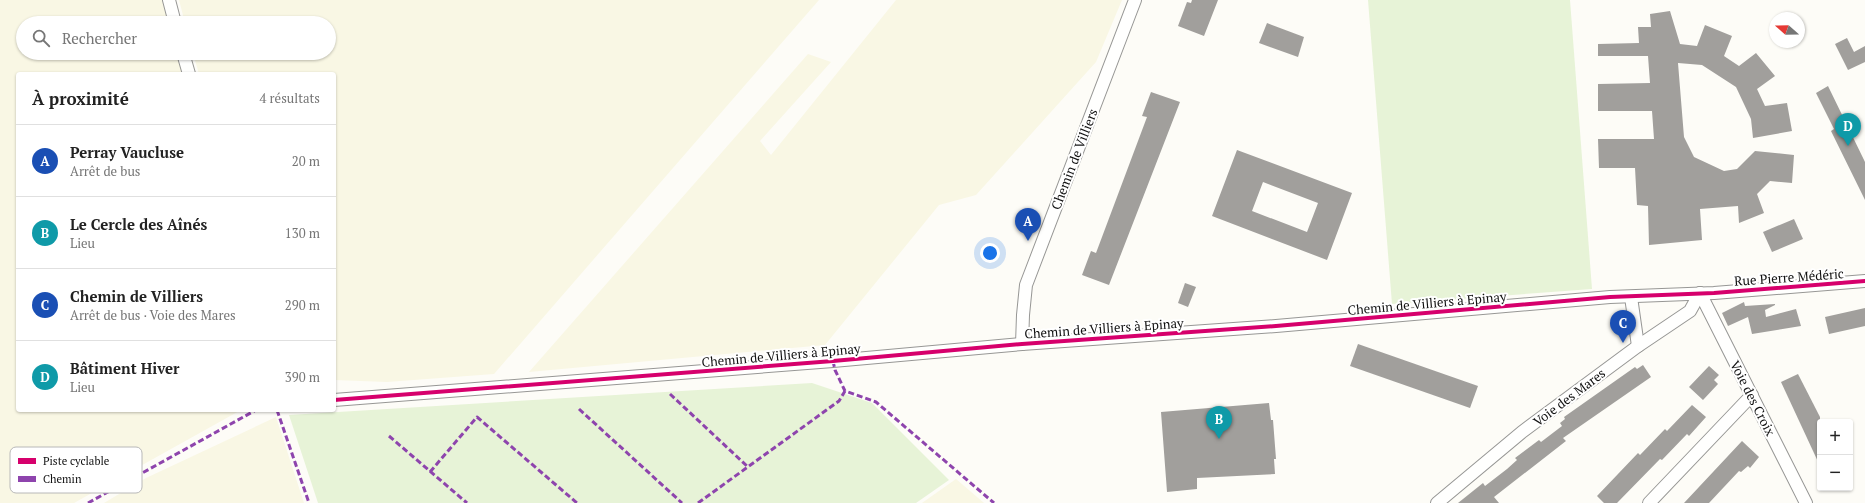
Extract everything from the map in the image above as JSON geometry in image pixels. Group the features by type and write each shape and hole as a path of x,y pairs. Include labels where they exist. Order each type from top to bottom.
{"street":[{"path":"169,0 173,16"},
{"name":"Chemin de Villiers","path":"1022,344 1026,285 1135,0"},
{"path":"185,60 188,72"},
{"name":"Rue Pierre Médéric","path":"1700,293 1865,281"},
{"name":"Chemin de Villiers à Epinay","path":"336,400 1022,344 1276,326 1631,296 1700,293"},
{"name":"Voie des Mares","path":"1437,503 1522,432 1638,346 1690,311 1700,293"},
{"name":"Voie des Croix","path":"1700,293 1806,503"},
{"path":"1631,296 1638,346"},
{"path":"1649,503 1752,395"}],"shaded area":[{"path":"0,0 166,0 170,16 16,16 16,60 183,60 186,72 16,72 16,412 237,412 142,465 142,447 10,447 10,493 92,493 74,503 0,503"},
{"path":"179,0 819,0 494,374 387,382 336,380 336,72 198,72 195,60 336,60 336,16 183,16"},
{"path":"896,0 1122,0 1096,62 976,195 939,205 825,345 529,372 808,54 831,62 760,141 771,155"},
{"path":"276,417 304,503 104,503 121,493 142,493 142,480"},
{"path":"956,479 984,503 922,503"}],"green space":[{"path":"1368,0 1570,0 1592,289 1392,304"},
{"path":"812,383 872,403 949,480 916,503 318,503 289,415"}],"building":[{"path":"1192,0 1218,0 1204,36 1178,26 1187,2 1191,3"},
{"path":"1670,11 1680,44 1697,46 1705,25 1732,36 1724,56 1739,66 1756,53 1775,76 1757,89 1765,106 1787,103 1792,131 1753,138 1751,119 1736,87 1702,65 1678,63 1684,137 1694,157 1724,171 1737,169 1755,151 1794,155 1792,183 1770,181 1757,194 1764,213 1739,223 1738,206 1700,209 1702,240 1649,245 1648,206 1637,205 1635,168 1599,168 1598,139 1654,139 1652,111 1598,111 1598,84 1650,83 1648,56 1598,56 1598,44 1639,43 1638,27 1651,27 1650,14"},
{"path":"1267,23 1304,37 1298,57 1259,43"},
{"path":"1847,38 1854,52 1865,46 1865,62 1848,70 1835,44"},
{"path":"1828,86 1865,162 1865,200 1831,131 1834,129 1816,93"},
{"path":"1151,92 1180,102 1109,285 1082,275 1091,251 1096,253 1147,117 1142,116"},
{"path":"1237,150 1352,193 1327,260 1212,216","holes":["1263,182 1318,203 1307,232 1252,211"]},
{"path":"1794,219 1803,239 1772,252 1763,232"},
{"path":"1185,283 1196,287 1188,307 1178,303"},
{"path":"1744,302 1745,306 1775,304 1765,310 1766,317 1796,309 1801,326 1752,334 1748,317 1728,326 1722,313"},
{"path":"1865,308 1865,326 1829,334 1825,317"},
{"path":"1358,344 1478,386 1470,408 1350,366"},
{"path":"1643,365 1651,377 1563,438 1566,441 1494,497 1499,503 1458,503 1483,483 1485,486 1507,469 1517,460 1515,458 1539,440 1541,442 1562,426 1560,423 1565,419 1564,417 1635,367 1637,369"},
{"path":"1709,366 1719,375 1714,380 1718,384 1703,400 1689,387"},
{"path":"1798,374 1820,417 1820,419 1817,419 1817,460 1781,382"},
{"path":"1269,403 1271,420 1273,420 1276,459 1274,459 1275,474 1197,478 1197,489 1167,492 1161,412"},
{"path":"1692,405 1706,417 1689,436 1687,434 1662,460 1660,459 1617,503 1604,503 1597,496 1638,453 1640,455 1665,429 1667,431"},
{"path":"1742,441 1759,457 1750,468 1748,466 1741,472 1739,471 1709,503 1684,503"}],"marked path":[{"path":"833,361 835,370 845,391 876,402 994,503"},
{"path":"698,503 839,401 845,391"},
{"path":"670,394 748,467"},
{"path":"579,409 682,503"},
{"path":"142,473 252,412"},
{"path":"278,412 309,503"},
{"path":"430,472 477,417 577,503"},
{"path":"389,436 467,503"},
{"path":"88,503 106,493"}],"cycle path":[{"path":"336,400 833,361 1022,344 1276,326 1610,297 1714,293 1865,281"}],"place":[{"name":"Bâtiment Hiver","path":"1848,146"},
{"name":"Perray Vaucluse","path":"1028,241"},
{"name":"Chemin de Villiers","path":"1623,343"},
{"name":"Le Cercle des Aînés","path":"1219,439"}]}
